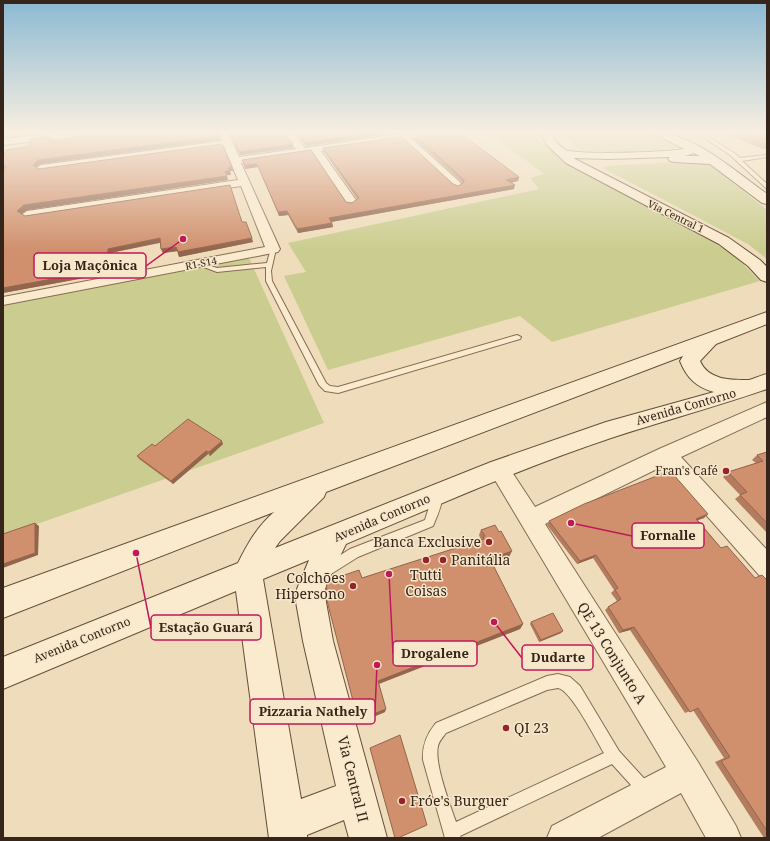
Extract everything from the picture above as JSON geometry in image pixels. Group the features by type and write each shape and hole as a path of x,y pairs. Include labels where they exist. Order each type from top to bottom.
{"main road":[{"name":"Via Central 1","path":"586,171 705,230 742,253 767,277"},
{"path":"729,171 767,200"},
{"path":"3,603 321,483 767,318"},
{"path":"708,341 693,355 690,361 693,371 699,378 707,382 723,386 762,384"},
{"name":"Avenida Contorno","path":"3,673 499,469 606,431 710,401 762,384"},
{"path":"321,483 271,532 259,549 248,573 287,831 358,796"},
{"name":"Via Central II","path":"336,537 315,577 311,589 313,619 368,838"}],"street":[{"path":"239,171 273,250"},
{"path":"330,171 352,204"},
{"path":"443,171 458,185"},
{"path":"27,215 244,182"},
{"name":"R1-S14","path":"3,301 273,250"},
{"path":"530,520 767,409"},
{"path":"666,455 767,567"},
{"name":"QE 13 Conjunto A","path":"499,469 687,773 724,838"},
{"path":"564,838 687,773"}],"lane":[{"path":"751,171 767,187"},
{"path":"273,250 269,265 268,277 276,297 323,385 328,389 338,390 517,337"},
{"path":"199,264 217,270 269,265"},
{"path":"315,577 354,554 429,523 434,514 438,494"},
{"path":"614,756 452,835 430,760 429,748 433,737 441,728 547,683 558,680 565,682 575,691 614,756 649,793"}],"green space":[{"path":"540,171 583,171 596,180 724,245 760,281 552,342 520,316 328,370 284,276 306,272 288,243 539,189 530,178 544,174"},
{"path":"609,171 719,171 767,210 767,259 748,244"},
{"path":"249,258 324,423 3,536 3,305"}],"building":[{"path":"4,171 225,171 227,176 24,205 17,211 25,216 230,185 242,222 246,222 252,238 178,252 176,247 161,249 160,238 108,249 108,269 3,288"},
{"path":"260,171 325,171 346,202 352,203 359,198 340,171 439,171 453,184 458,186 464,182 464,180 454,171 511,171 519,177 506,180 515,185 329,218 332,223 297,229 287,211 278,212"},
{"path":"188,419 222,441 209,452 206,451 171,481 137,456 152,444 155,446"},
{"path":"767,452 767,523 740,495 747,492 728,472 763,461 757,455"},
{"path":"667,472 669,475 673,474 708,514 696,519 721,548 727,546 755,578 762,575 767,580 767,831 721,761 730,757 698,708 690,712 634,627 623,630 608,607 621,599 615,590 618,588 596,555 580,561 549,521 584,504"},
{"path":"35,523 35,553 3,564 3,534"},
{"path":"495,525 499,532 501,531 512,551 490,559 523,624 378,681 386,709 358,720 326,597 327,581 359,570 362,578 484,539 483,537 485,536 481,530"},
{"path":"553,613 563,631 541,640 531,622"},
{"path":"400,735 427,825 395,838 370,748"}],"place":[{"name":"Loja Maçônica","path":"183,239"},
{"name":"Fran's Café","path":"726,471"},
{"name":"Fornalle","path":"571,523"},
{"name":"Banca Exclusive","path":"489,542"},
{"name":"Estação Guará","path":"136,553"},
{"name":"Tutti Coisas","path":"426,560"},
{"name":"Panitália","path":"443,560"},
{"name":"Drogalene","path":"389,574"},
{"name":"Colchões Hipersono","path":"353,586"},
{"name":"Dudarte","path":"494,622"},
{"name":"Pizzaria Nathely","path":"377,665"},
{"name":"QI 23","path":"506,728"},
{"name":"Fróe's Burguer","path":"402,801"}]}
